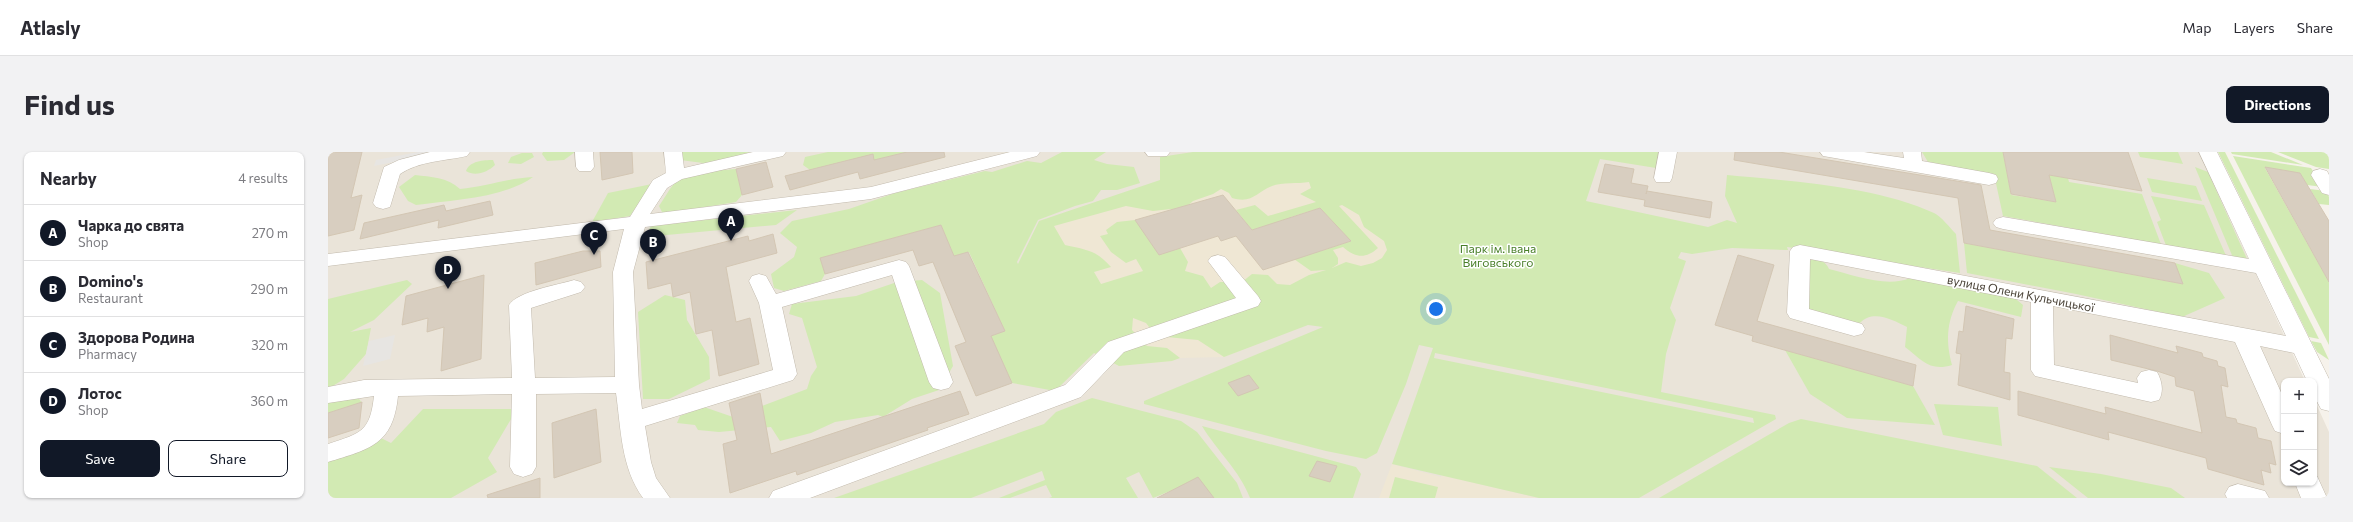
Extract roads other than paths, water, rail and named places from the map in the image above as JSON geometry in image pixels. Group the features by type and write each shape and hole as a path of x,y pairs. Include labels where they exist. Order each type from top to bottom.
{"street":[{"path":"383,203 391,171 394,168 461,152"},
{"path":"673,152 676,175"},
{"path":"657,498 645,482 638,462 627,385 623,272 625,255 637,222 660,183 676,175 777,152"},
{"path":"328,260 871,193 1031,152"},
{"path":"1154,152 1161,152"},
{"path":"1662,178 1668,152"},
{"path":"1829,152 1908,160 1989,179"},
{"path":"2208,152 2264,268 2313,357 2329,403"},
{"path":"2003,223 2264,268"},
{"name":"вулиця Олени Кульчицької","path":"1854,329 1798,312 1800,251 2244,336 2313,357"},
{"path":"782,498 1073,391 1116,346 1250,301 1218,261"},
{"path":"770,303 899,266 941,382"},
{"path":"632,421 785,374 770,303 759,281"},
{"path":"523,467 524,386 520,305 529,300 574,287"},
{"path":"2042,297 2043,370 2151,394 2149,378"},
{"path":"2244,336 2281,419"},
{"path":"328,395 364,388 627,385"},
{"path":"328,453 357,443 375,432 379,427 387,388"},
{"path":"2309,486 2314,498"}],"place":[{"name":"Чарка до свята","path":"731,241"},
{"name":"Здорова Родина","path":"594,255"},
{"name":"Domino's","path":"653,262"},
{"name":"Лотос","path":"448,289"}],"park label":[{"name":"Парк ім. Івана Виговського","path":"1498,255"}]}
